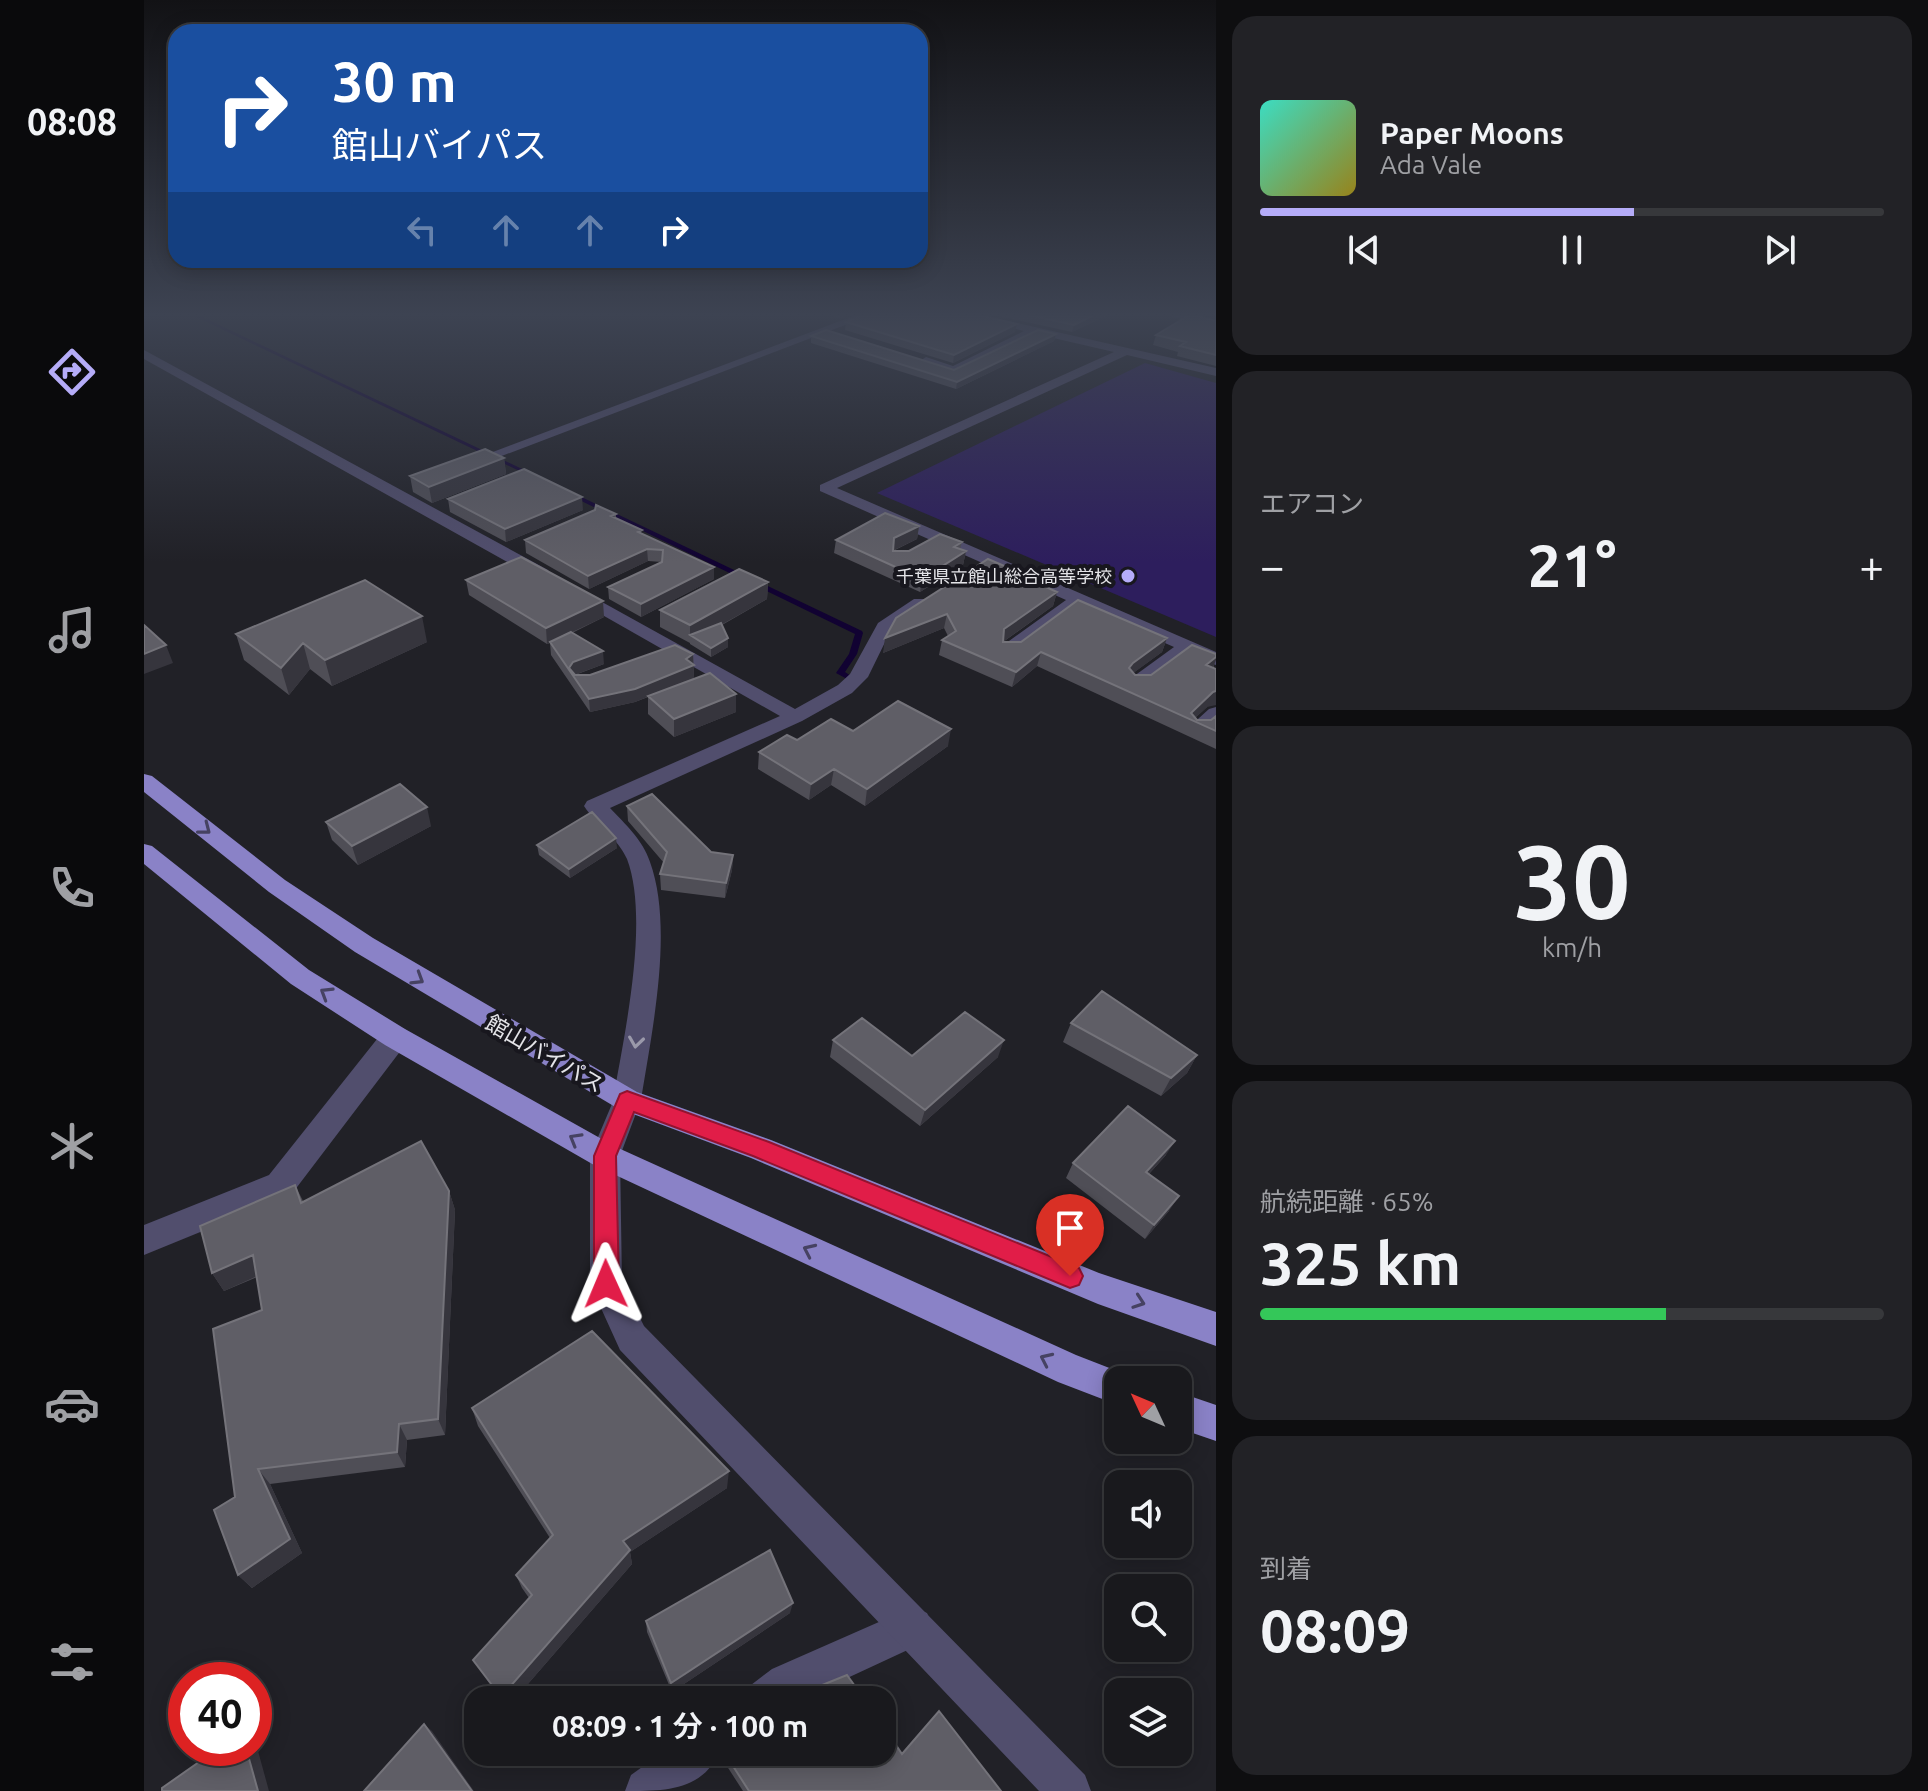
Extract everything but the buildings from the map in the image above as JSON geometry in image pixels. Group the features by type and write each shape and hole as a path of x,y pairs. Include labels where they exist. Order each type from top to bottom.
{"highway":[{"name":"館山バイパス","path":"144,781 277,886 364,945 627,1100 761,1149 1098,1288 1216,1329"},
{"path":"144,852 300,977 395,1037 605,1156 1070,1370 1104,1383"},
{"path":"1192,1415 1216,1423"}],"street":[{"path":"219,396 393,492 439,509 588,599 727,675 795,717"},
{"path":"459,467 650,396"},
{"path":"1029,396 825,488 1216,659"},
{"path":"393,492 419,482"},
{"path":"912,551 938,537"},
{"path":"963,575 988,560"},
{"path":"588,599 615,587"},
{"path":"939,591 884,627 853,684 795,717 595,806 618,829 639,860 646,899 643,984 627,1100 605,1156 606,1284 632,1338 1069,1791"},
{"path":"1009,650 1079,599"},
{"path":"639,628 665,615"},
{"path":"1137,683 1187,646"},
{"path":"655,656 675,648"},
{"path":"700,686 727,675"},
{"path":"1198,728 1216,713"},
{"path":"144,1240 280,1185 395,1037"},
{"path":"784,1686 913,1627"},
{"path":"647,1791 680,1766"}],"shaded area":[{"name":"千葉県立館山総合高等学校","path":"1078,396 1216,396 1216,637 877,493"}],"waterway":[{"path":"365,396 534,476"},
{"path":"571,494 859,633 853,654 840,673 847,676"}],"place":[{"name":"千葉県立館山総合高等学校","path":"1128,576"}],"route":[{"path":"606,1284 605,1156 627,1100 761,1149 1070,1276"}]}
